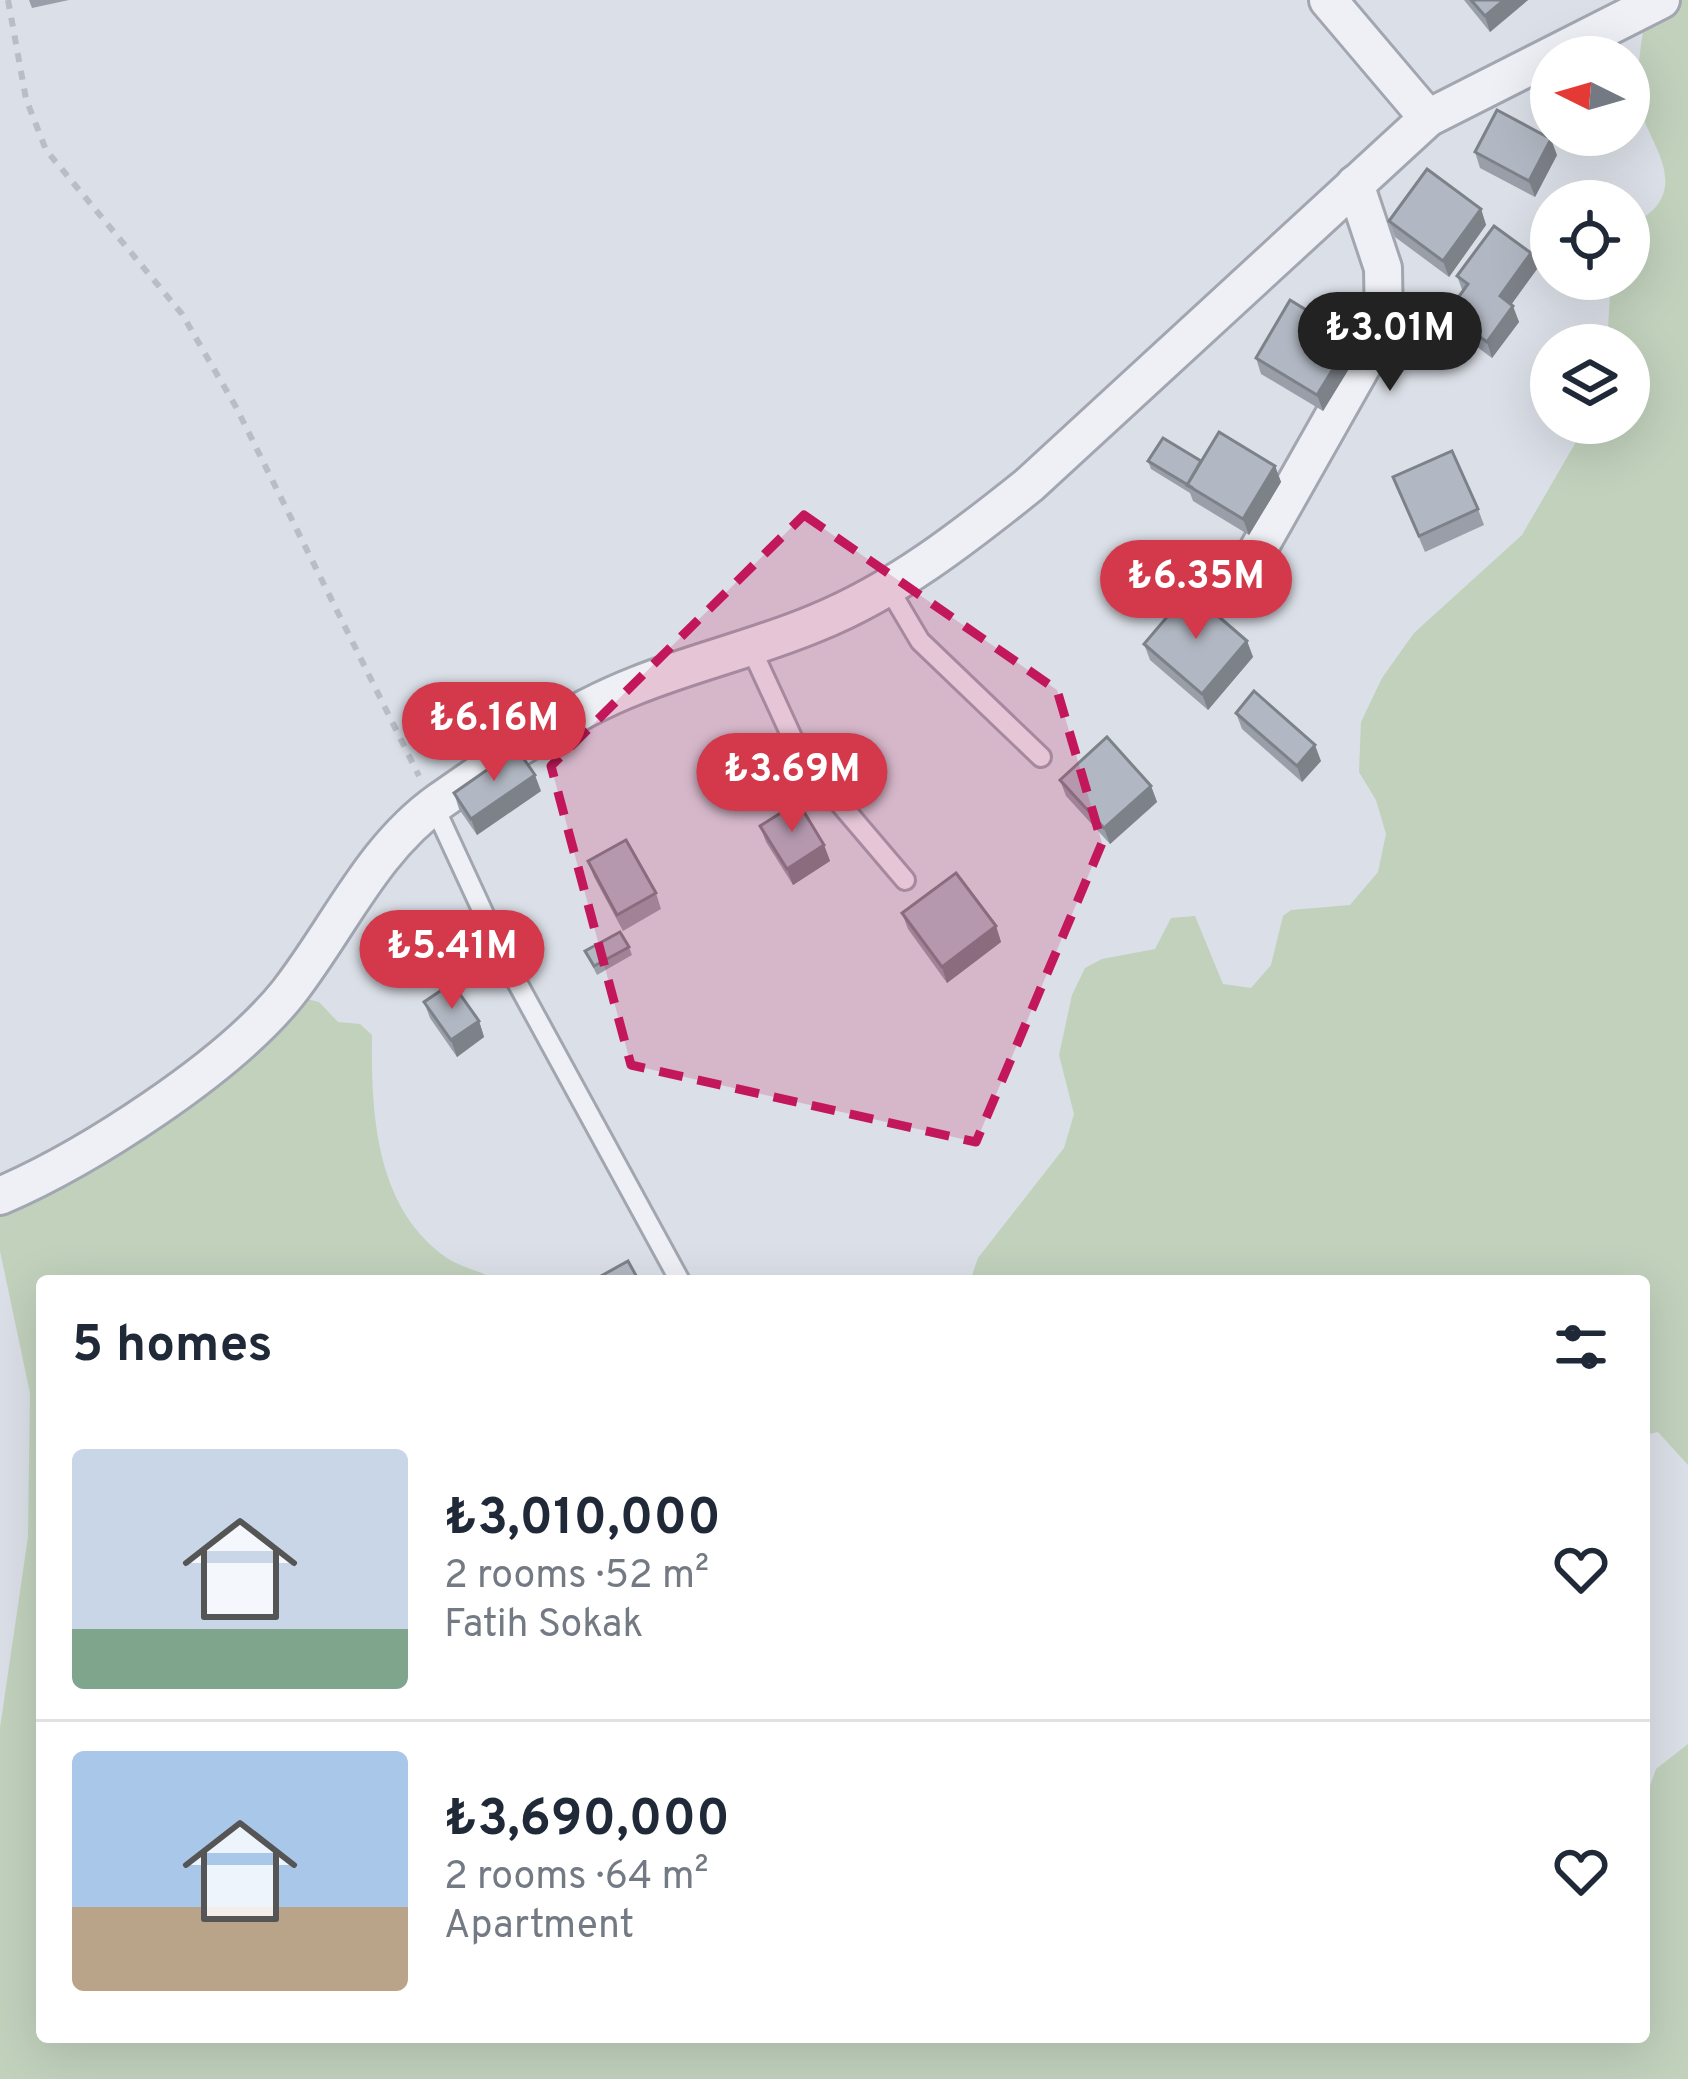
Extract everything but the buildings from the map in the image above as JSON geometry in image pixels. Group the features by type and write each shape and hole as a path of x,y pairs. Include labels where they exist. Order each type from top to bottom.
{"street":[{"path":"1328,0 1428,118"},
{"path":"0,1196 46,1177 104,1141 241,1039 287,994 377,862 434,806 542,731 632,687 817,623 888,587 1029,485 1428,118 1661,0"},
{"path":"1242,578 1384,327 1383,268 1355,184"}],"lane":[{"path":"888,587 920,641 1041,757"},
{"path":"750,646 802,759 904,880"},
{"path":"434,806 507,964 677,1275"}],"path":[{"path":"8,0 26,99 46,150 182,314 274,482 434,806"}],"highlighted area":[{"path":"804,515 1057,690 1102,843 976,1142 631,1065 551,766"}],"green space":[{"path":"1661,0 1688,0 1688,1465 1658,1432 1650,1434 1650,1275 972,1275 978,1258 1064,1148 1074,1114 1059,1055 1072,995 1085,968 1102,959 1155,949 1171,918 1195,916 1223,984 1251,988 1271,965 1283,916 1291,910 1350,905 1378,872 1386,834 1376,800 1359,772 1361,722 1382,678 1414,633 1522,535 1575,444 1650,444 1650,324 1608,324 1610,300 1650,300 1650,212 1664,193 1664,169 1650,133 1650,36 1643,36 1647,7"},
{"path":"287,994 319,1002 338,1022 360,1024 372,1035 376,1127 391,1186 423,1237 447,1258 485,1275 36,1275 36,2043 1650,2043 1650,1786 1656,1769 1688,1744 1688,2079 0,2079 0,1728 28,1537 30,1393 0,1251 0,1196"}]}
